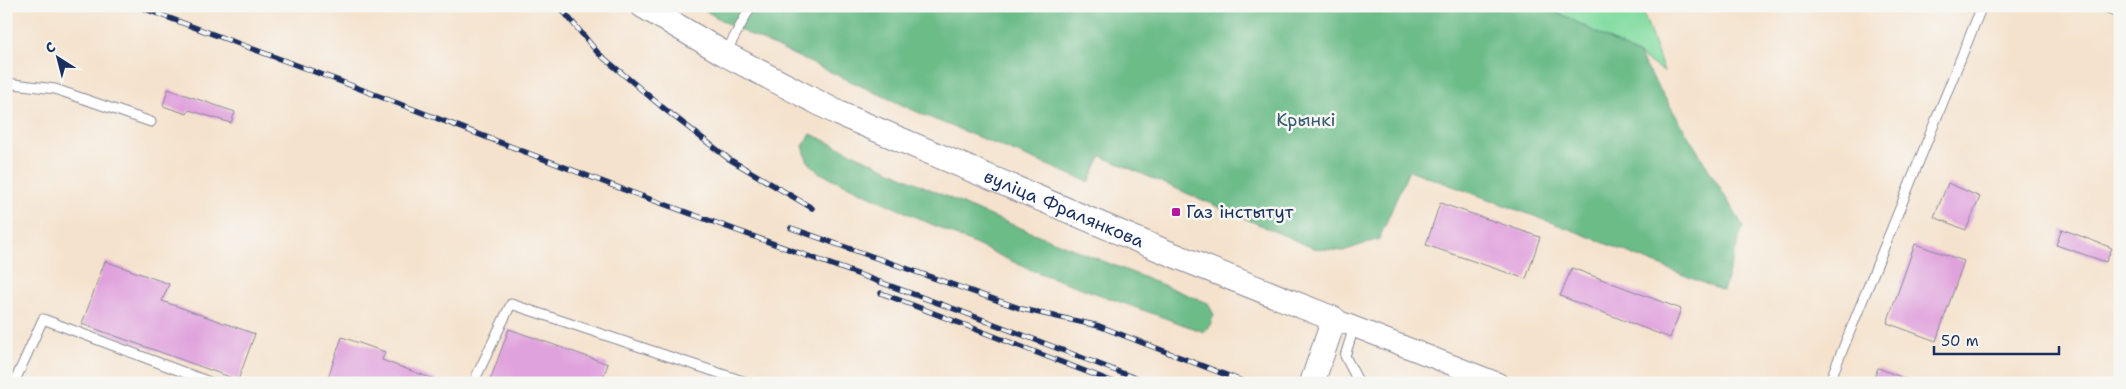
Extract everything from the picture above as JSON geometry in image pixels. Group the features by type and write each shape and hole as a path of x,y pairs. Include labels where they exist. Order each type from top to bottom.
{"main road":[{"name":"вуліца Фралянкова","path":"643,6 725,54 840,114 1166,252 1344,323"},
{"path":"1312,383 1344,323"}],"street":[{"name":"вуліца Фралянкова","path":"1344,323 1494,382"}],"lane":[{"path":"725,54 751,6"},
{"path":"1829,383 1982,6"},
{"path":"2103,6 2120,13"},
{"path":"6,83 55,89 151,122"},
{"path":"477,375 511,304 749,383"},
{"path":"14,383 43,319 212,383"},
{"path":"1344,323 1345,356 1359,383"}],"green space":[{"name":"Крынкі","path":"698,6 1546,6 1639,55 1743,226 1723,291 1572,230 1409,170 1379,239 1343,251 1313,248 1101,156 1089,182 926,116 729,25"},
{"path":"1546,6 1641,6 1664,72 1639,55"},
{"path":"811,134 971,208 1208,303 1214,315 1210,325 1204,332 1031,270 818,172 807,160 803,146"}],"building":[{"path":"168,89 235,112 231,123 189,110 187,114 163,106"},
{"path":"1948,183 1980,197 1966,230 1934,217"},
{"path":"1440,203 1540,237 1526,279 1426,245"},
{"path":"2062,229 2112,248 2106,262 2056,245"},
{"path":"1915,244 1964,261 1936,341 1887,323"},
{"path":"105,261 169,284 162,301 255,334 238,380 82,324"},
{"path":"1572,268 1681,309 1670,338 1560,296"},
{"path":"509,329 608,364 601,383 489,383"},
{"path":"342,337 385,352 382,360 439,381 439,383 326,383"},
{"path":"1878,368 1913,382 1913,383 1872,383"}],"railway":[{"path":"137,6 622,189 960,311 1148,383"},
{"path":"559,6 598,53 662,107 729,159 812,208"},
{"path":"791,228 1022,309 1099,326 1247,383"},
{"path":"881,293 1116,383"}],"place":[{"name":"Газ інстытут","path":"1176,212"}]}
